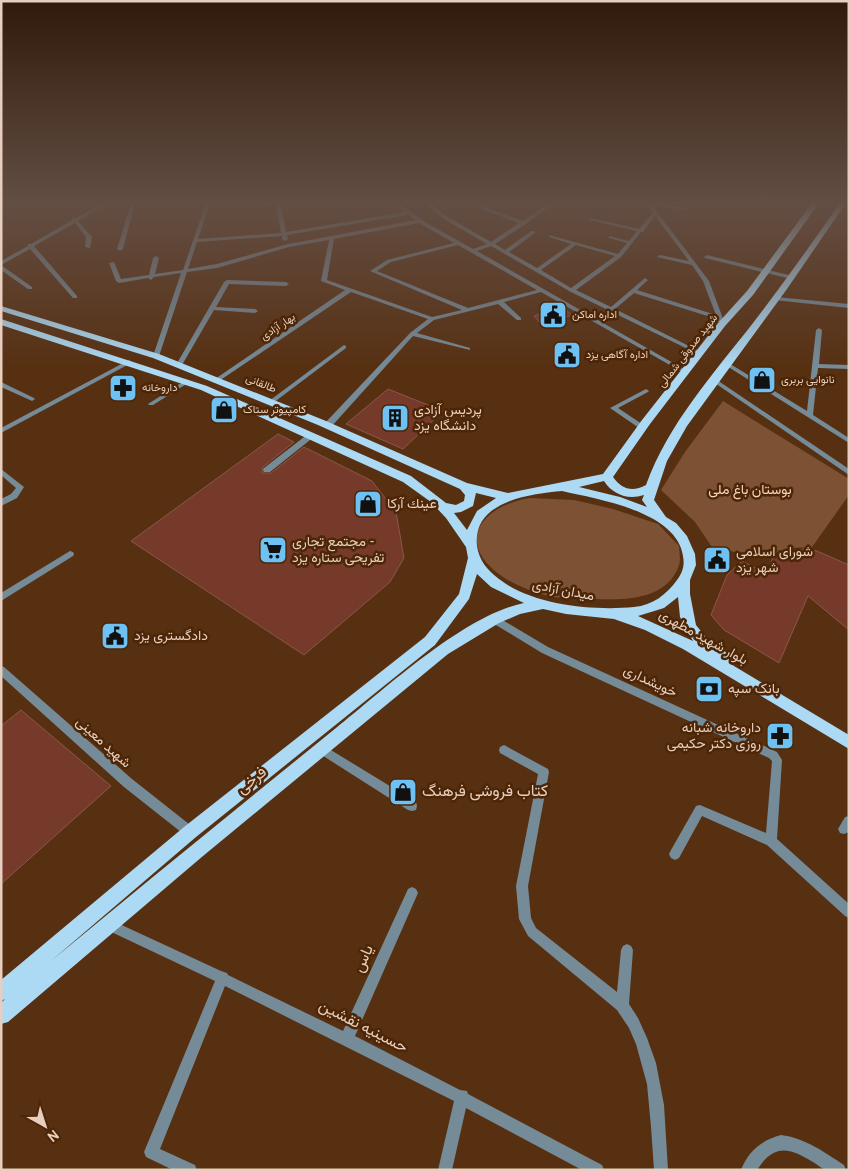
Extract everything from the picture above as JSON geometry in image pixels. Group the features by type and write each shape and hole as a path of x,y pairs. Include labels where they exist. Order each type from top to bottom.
{"main road":[{"name":"شهید صدوقی شمالی","path":"607,477 700,353 721,321 750,293 776,258"},
{"path":"660,518 648,500 656,470 677,432 725,363 776,299 805,258"},
{"name":"طالقانی","path":"1,308 156,356 328,425 464,486 507,497"},
{"name":"طالقانی","path":"1,322 186,382 407,479 423,489 443,507 461,527 473,552"},
{"path":"562,487 607,477 612,487 626,493 641,493 651,487"},
{"path":"443,507 457,509 469,503 471,494 464,486"},
{"name":"میدان آزادی","path":"562,487 609,497 640,508 660,518 675,530 688,546 691,567 679,587 660,605 640,612 616,614 543,604 513,596 497,586 481,571 473,552 471,527 482,512 507,497 562,487"},
{"name":"فرخی","path":"1,992 190,832 430,641 465,596 473,552"},
{"name":"بلوار شهید مطهری","path":"684,579 685,621 700,641 849,735"},
{"name":"فرخی","path":"1,1015 443,650 494,619 518,608 543,604"},
{"name":"بلوار شهید مطهری","path":"616,614 650,626 688,645 849,743"}],"street":[{"path":"41,258 74,297"},
{"path":"151,278 156,258"},
{"path":"156,356 191,258"},
{"path":"112,263 119,281 186,273 247,258"},
{"path":"328,258 324,281 432,319"},
{"path":"402,258 389,261 373,270 468,310"},
{"path":"485,258 540,291 686,372"},
{"path":"515,258 572,290 700,353"},
{"path":"537,270 555,258"},
{"path":"572,290 617,258"},
{"path":"663,258 693,264"},
{"path":"688,258 706,281 721,321"},
{"path":"710,258 791,277"},
{"path":"1,267 30,288"},
{"path":"611,310 645,280"},
{"path":"179,365 227,282 286,284"},
{"name":"بهار آزادی","path":"217,380 350,290"},
{"path":"328,425 412,334 432,319 540,291"},
{"path":"633,291 721,321"},
{"path":"776,299 849,306"},
{"path":"500,302 520,319"},
{"path":"211,308 255,311"},
{"path":"810,415 820,330"},
{"path":"412,334 468,348"},
{"path":"270,402 344,347"},
{"path":"1,431 129,362"},
{"path":"725,363 849,441"},
{"path":"815,366 849,367"},
{"path":"714,380 849,473"},
{"path":"150,404 186,382"},
{"path":"1,384 32,399"},
{"path":"642,428 612,408 646,392"},
{"path":"267,470 311,436"},
{"path":"1,471 20,487 14,496 1,503"},
{"path":"1,598 70,554"},
{"name":"خویشداری","path":"494,619 545,650 772,755 777,760 771,841"},
{"name":"شهید معینی","path":"1,670 128,783 190,832"},
{"path":"321,749 412,806"},
{"path":"504,750 544,772 522,886 525,919 532,932 622,1005 633,1019 651,1066 662,1170"},
{"path":"675,854 700,810 771,841 849,912"},
{"name":"یاس","path":"346,1038 412,893"},
{"name":"حسینیه نقشین","path":"109,924 223,977 462,1096 597,1170"},
{"path":"622,1005 628,950"},
{"path":"190,1170 151,1152 223,977"},
{"path":"445,1170 462,1096"},
{"path":"748,1170 763,1150 778,1142 792,1143 839,1170"}],"green space":[{"name":"بوستان باغ ملی","path":"723,401 849,479 849,495 812,547 791,548 762,558 712,547 695,522 661,490 685,452"},
{"path":"530,498 574,500 613,509 658,524 679,546 679,565 672,578 663,587 650,594 622,599 556,597 537,593 519,586 503,577 488,564 479,551 477,539 479,528 498,509 513,502"}],"building":[{"name":"اداره اماکن","path":"561,306 572,315 542,325 534,316"},
{"name":"پردیس آزادی دانشگاه یزد","path":"388,389 443,411 403,449 346,424"},
{"name":"مجتمع تجاری - تفریحی ستاره یزد","path":"278,434 294,442 263,467 262,473 271,473 304,447 372,481 396,512 404,558 390,582 304,655 131,541"},
{"path":"803,549 817,551 849,565 849,630 808,596 779,663 724,630 711,615 727,575 742,561 767,574 774,554"},
{"path":"21,710 111,786 1,884 1,726"}],"place":[{"name":"اداره اماکن","path":"553,315"},
{"name":"اداره آگاهی یزد","path":"567,355"},
{"name":"نانوایی بربری","path":"762,380"},
{"name":"داروخانه","path":"123,388"},
{"name":"کامپیوتر ستاک","path":"224,410"},
{"name":"پردیس آزادی دانشگاه یزد","path":"395,418"},
{"name":"عينك آركا","path":"368,504"},
{"name":"مجتمع تجاری - تفریحی ستاره یزد","path":"273,550"},
{"name":"شورای اسلامی شهر یزد","path":"717,560"},
{"name":"دادگستری یزد","path":"115,636"},
{"name":"بانک سپه","path":"709,689"},
{"name":"داروخانه شبانه روزی دکتر حکیمی","path":"780,736"},
{"name":"کتاب فروشی فرهنگ","path":"403,792"}]}
